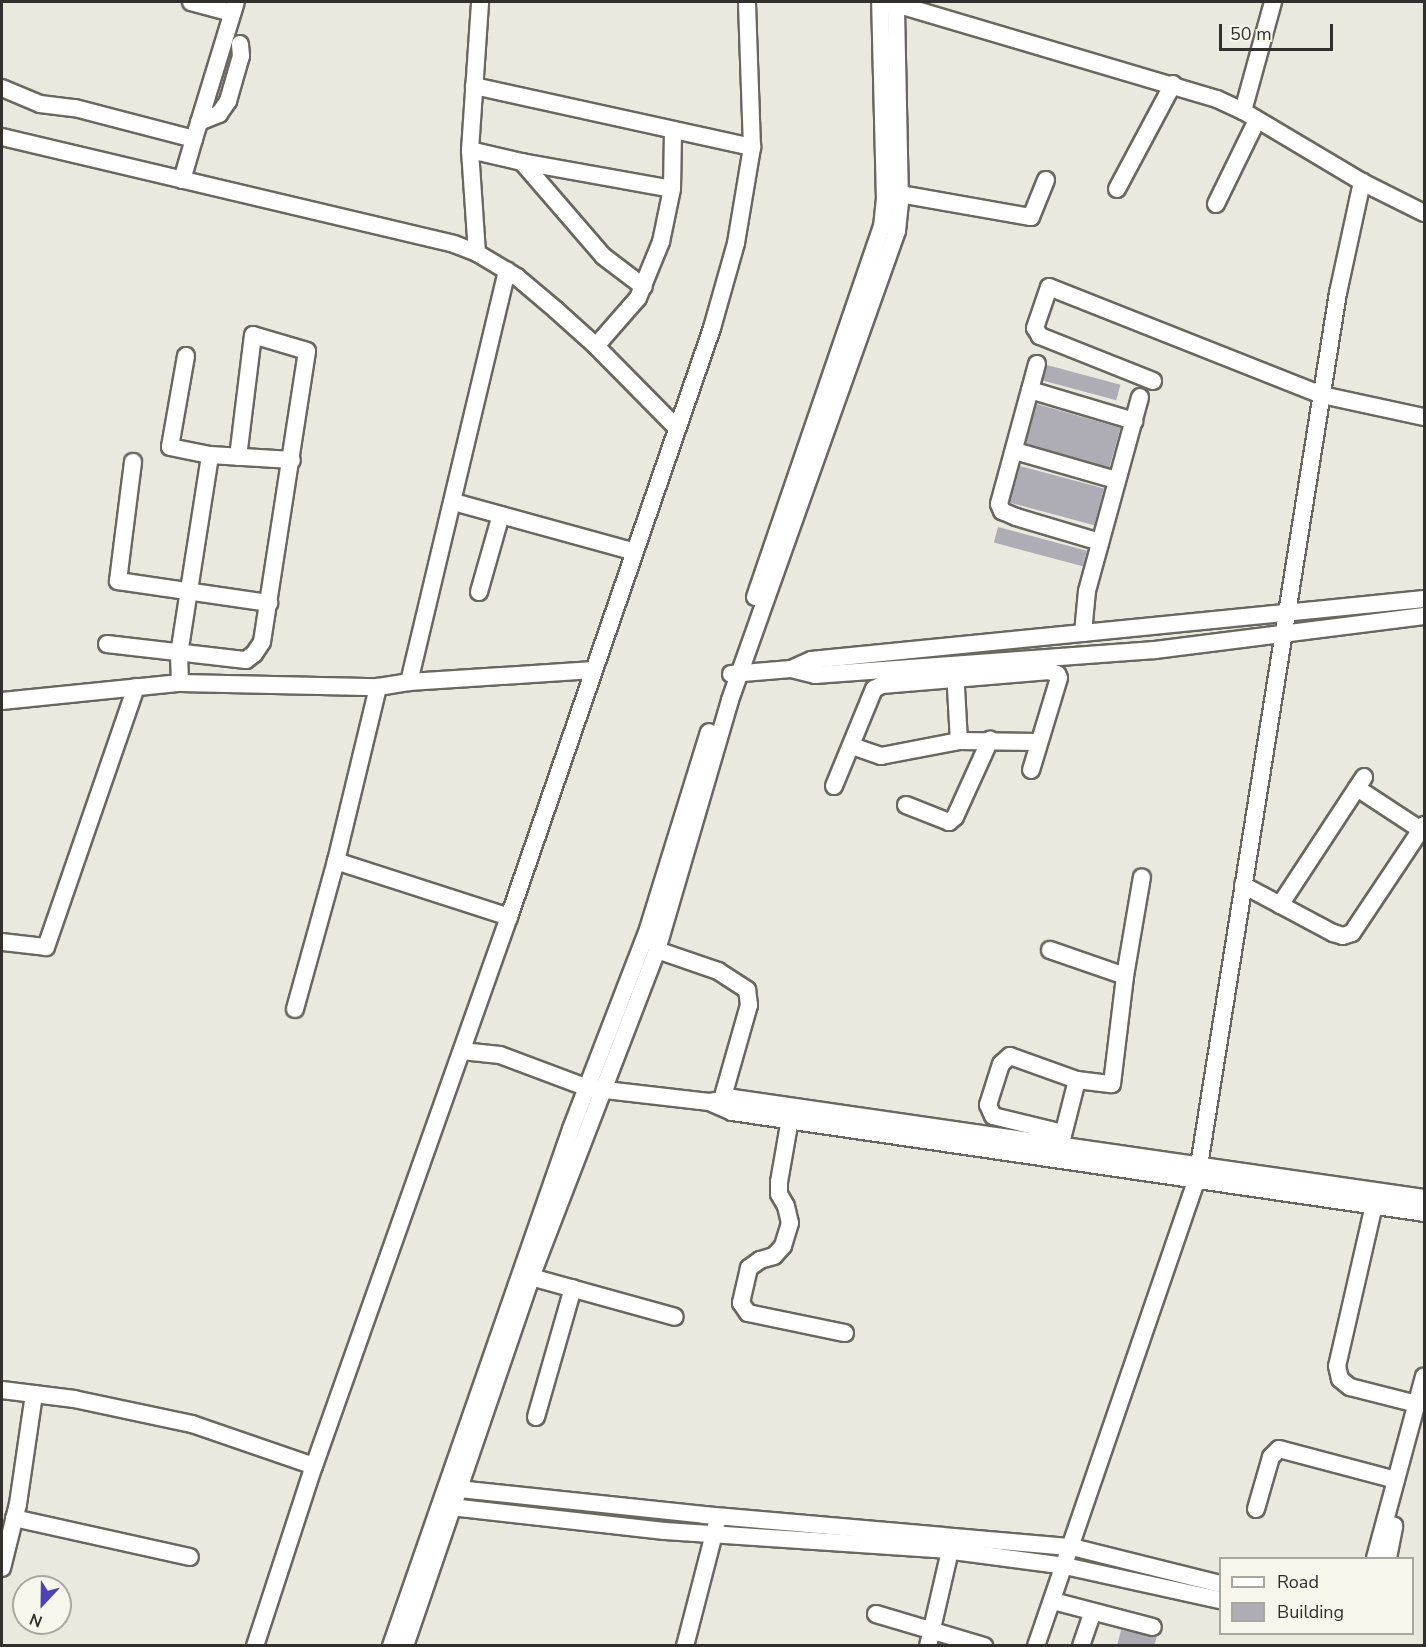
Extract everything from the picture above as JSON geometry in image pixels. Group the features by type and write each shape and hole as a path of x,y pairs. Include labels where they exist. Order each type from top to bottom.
{"street":[{"path":"182,180 234,7 191,2"},
{"path":"477,253 470,150 480,2"},
{"path":"255,1646 314,1467 509,917 712,328 736,243 752,147 747,2"},
{"path":"891,2 1173,84 1250,115 1362,182 1425,213"},
{"path":"405,1646 451,1488 595,1089 657,950 734,674 897,231 900,194 891,2"},
{"path":"451,1488 531,1277 882,227 885,200 891,2"},
{"path":"1216,204 1250,115 1273,2"},
{"path":"199,122 219,114 224,109 241,56 240,44"},
{"path":"1117,189 1173,84"},
{"path":"474,86 752,147"},
{"path":"2,88 40,104 75,108 194,139"},
{"path":"596,346 638,298 661,242 672,189 673,130"},
{"path":"2,137 454,244 477,253 507,271 596,346 676,427"},
{"path":"470,150 522,162 672,189"},
{"path":"522,162 603,256 644,287"},
{"path":"900,194 1031,217 1046,180"},
{"path":"1036,1646 1072,1547 1199,1171 1322,395 1347,247 1362,182"},
{"path":"409,682 507,271"},
{"path":"1153,381 1040,336 1035,328 1049,287 1322,395 1425,417"},
{"path":"107,644 246,660 254,654 262,642 269,603 307,351 253,335 238,457"},
{"path":"186,356 170,447 210,455 292,460"},
{"path":"1037,364 999,504 1002,511 1100,542"},
{"path":"1030,390 1134,421"},
{"path":"1083,633 1087,591 1140,398"},
{"path":"1015,451 1116,480"},
{"path":"180,683 179,654 210,455"},
{"path":"133,462 118,581 190,594 269,603"},
{"path":"461,504 634,552"},
{"path":"479,592 501,515"},
{"path":"791,669 811,660 1425,599"},
{"path":"834,786 874,689 882,685 955,672 1155,650 1425,616"},
{"path":"954,647 959,741"},
{"path":"734,674 791,669 815,675 1049,671 1057,674 1059,678 1031,770"},
{"path":"2,701 180,683 378,687 409,682 594,670"},
{"path":"2,942 46,947 136,687"},
{"path":"295,1009 336,861 378,687"},
{"path":"906,805 949,822 954,817 990,740"},
{"path":"852,746 881,756 959,741 1039,742"},
{"path":"1243,885 1280,905 1333,933 1343,936 1352,933 1423,827 1360,782 1280,905"},
{"path":"336,861 509,917"},
{"path":"1142,877 1125,976 1112,1084 1077,1080 1010,1056 1001,1064 987,1105 993,1116 1061,1139 1199,1171 1425,1213"},
{"path":"657,950 718,971 747,990 749,1005 715,1101"},
{"path":"1050,950 1125,976"},
{"path":"462,1051 500,1055 595,1089 715,1101 733,1098 1061,1139"},
{"path":"1061,1139 1077,1080"},
{"path":"715,1101 732,1112 1425,1198"},
{"path":"790,1119 779,1182 779,1194 786,1206 790,1223 783,1246 774,1256 760,1260 749,1268 741,1303 748,1313 845,1333"},
{"path":"1374,1205 1337,1366 1340,1379 1350,1387 1417,1404"},
{"path":"531,1277 675,1317"},
{"path":"536,1417 573,1288"},
{"path":"1375,1557 1425,1377"},
{"path":"1388,1557 1425,1377"},
{"path":"2,1390 74,1399 192,1424 314,1467"},
{"path":"2,1568 14,1518 34,1394"},
{"path":"1256,1509 1271,1457 1279,1449 1396,1480"},
{"path":"451,1488 718,1516 1072,1547 1219,1584"},
{"path":"445,1506 714,1534 950,1551 1065,1566 1219,1600"},
{"path":"391,1646 445,1506"},
{"path":"685,1646 718,1516"},
{"path":"14,1518 190,1557"},
{"path":"929,1638 950,1551"},
{"path":"1053,1601 1153,1627"},
{"path":"1081,1646 1093,1612"},
{"path":"876,1614 929,1638 984,1646"}],"building":[{"path":"1047,365 1120,385 1116,400 1043,380"},
{"path":"1037,404 1121,428 1109,467 1026,443"},
{"path":"1020,466 1104,489 1094,525 1010,503"},
{"path":"998,527 1087,551 1083,566 994,542"},
{"path":"1121,1630 1157,1636 1154,1646 1117,1646"}]}
